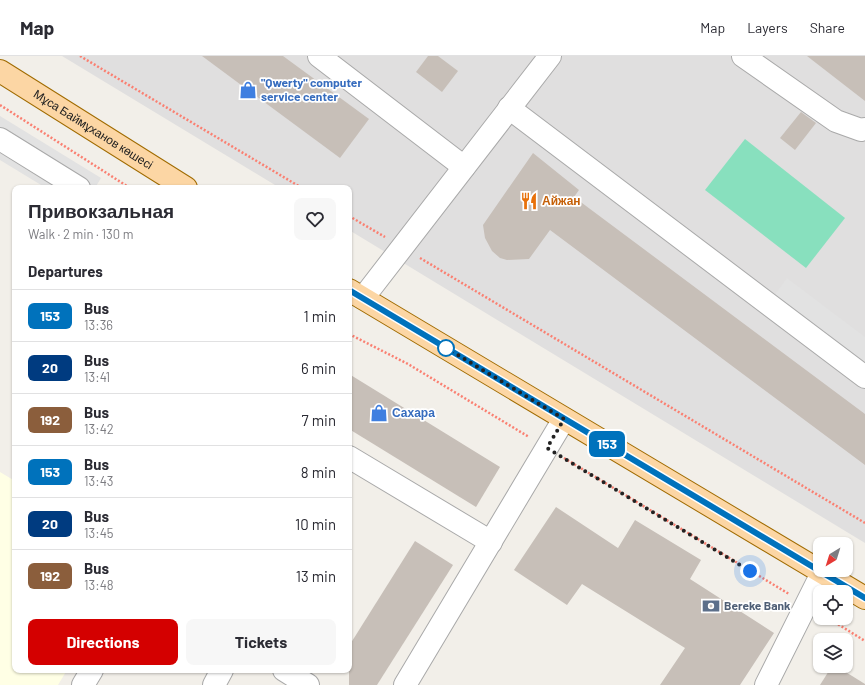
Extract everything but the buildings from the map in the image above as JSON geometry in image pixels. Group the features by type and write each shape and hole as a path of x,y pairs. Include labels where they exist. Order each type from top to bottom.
{"main road":[{"name":"Мұса Баймұханов көшесі","path":"0,71 181,185"},
{"path":"356,294 813,568"},
{"path":"829,577 865,598"}],"street":[{"path":"319,56 464,167"},
{"path":"743,56 836,121 861,130 865,129"},
{"path":"356,294 402,248 546,57"},
{"path":"509,108 865,377"},
{"path":"0,139 74,185"},
{"path":"405,685 564,419"},
{"path":"352,459 490,542"},
{"path":"766,685 820,577"},
{"path":"82,685 90,673"},
{"path":"214,685 220,673"}],"path":[{"path":"80,56 297,185"},
{"path":"0,105 125,185"},
{"path":"352,218 865,524"},
{"path":"352,336 408,364 806,605"},
{"path":"839,625 865,641"}],"shaded area":[{"path":"62,56 865,56 865,543 352,232 352,185 275,185"},
{"path":"0,116 101,178 97,185 41,185 0,160"},
{"path":"787,278 865,337 865,388 763,311"},
{"path":"0,472 12,479 12,673 65,673 58,685 0,685"}],"green space":[{"path":"745,139 845,218 806,268 705,190"}],"bus line":[{"name":"153","path":"352,292 865,598"}],"place":[{"name":"\"Qwerty\" computer service center","path":"248,90"},
{"name":"Айжан","path":"529,201"},
{"name":"Сахара","path":"379,413"},
{"name":"Bereke Bank","path":"711,606"}],"route":[{"path":"446,348 443,346 564,419 547,448 750,571"}]}
